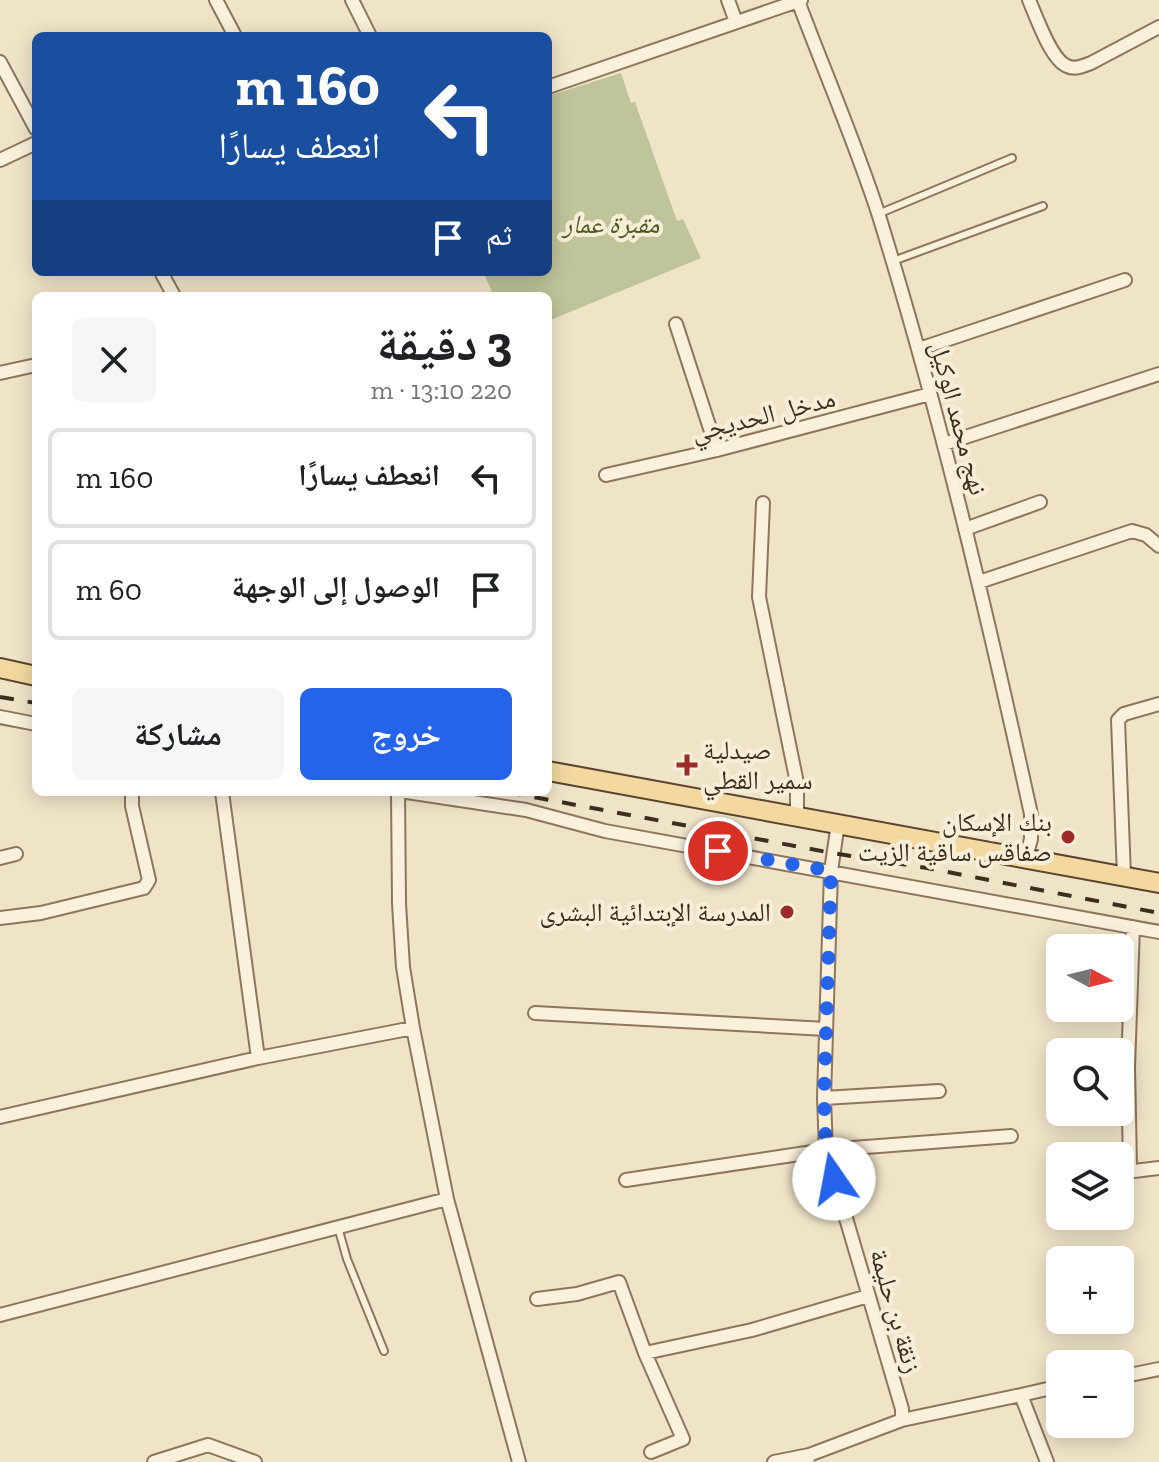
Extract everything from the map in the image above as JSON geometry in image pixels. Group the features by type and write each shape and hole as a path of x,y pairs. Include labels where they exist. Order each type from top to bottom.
{"main road":[{"path":"0,668 32,675"},
{"path":"552,772 1159,883"}],"street":[{"path":"216,0 233,32"},
{"path":"352,0 368,32"},
{"path":"728,0 736,22"},
{"path":"1029,0 1057,60 1067,67 1080,68 1159,27"},
{"path":"552,86 800,1"},
{"name":"نهج محمد الوكيل","path":"800,1 878,214 919,349 979,582 1031,814 1031,839 1026,858"},
{"path":"0,64 32,122"},
{"path":"0,160 32,145"},
{"path":"919,349 1125,280"},
{"path":"676,324 717,450"},
{"path":"0,373 32,366"},
{"path":"944,444 1159,374"},
{"name":"مدخل الحديجي","path":"606,475 717,450 930,394"},
{"path":"965,529 1040,502"},
{"path":"763,503 759,597 797,783 797,816"},
{"path":"979,582 1132,531 1146,535 1159,546"},
{"path":"1124,876 1118,720 1124,714 1159,704"},
{"path":"0,717 32,723"},
{"path":"0,918 41,913 144,888 149,880 132,796"},
{"path":"223,796 258,1058"},
{"path":"398,796 403,967 413,1028 447,1199 519,1462"},
{"path":"433,796 526,810 605,831 1159,932"},
{"name":"زنقة بن حليمة","path":"838,823 831,871 824,1098 826,1150 902,1409 902,1420"},
{"path":"0,858 16,854"},
{"path":"1133,927 1128,1067 1130,1167 1134,1171 1159,1168"},
{"path":"535,1013 826,1029"},
{"path":"0,1117 258,1058 413,1028"},
{"path":"824,1098 939,1091"},
{"path":"626,1180 826,1150 1011,1136"},
{"path":"0,1315 447,1199"},
{"path":"537,1299 577,1294 619,1282 645,1353 683,1439 651,1452"},
{"path":"645,1353 752,1330 868,1296"},
{"path":"1134,1374 1159,1369"},
{"path":"774,1462 808,1458 902,1420 1046,1389"},
{"path":"1021,1395 1047,1462"},
{"path":"154,1462 208,1445 255,1462"}],"lane":[{"path":"878,214 1012,158"},
{"path":"892,261 1043,206"},
{"path":"338,1227 347,1259 384,1351"}],"green space":[{"name":"مقبرة عمار","path":"621,73 631,103 635,102 677,221 683,219 701,258 552,319 552,292 492,292 485,276 552,276 552,95"}],"railway":[{"path":"0,697 32,702"},
{"path":"528,796 1159,913"}],"place":[{"name":"صيدلية سمير القطي","path":"687,765"},
{"name":"بنك الإسكان صفاقس ساقية الزيت","path":"1068,837"},
{"name":"المدرسة الإبتدائية البشرى","path":"787,912"}],"route":[{"path":"718,851 831,871 824,1098 826,1150 834,1179"}]}
